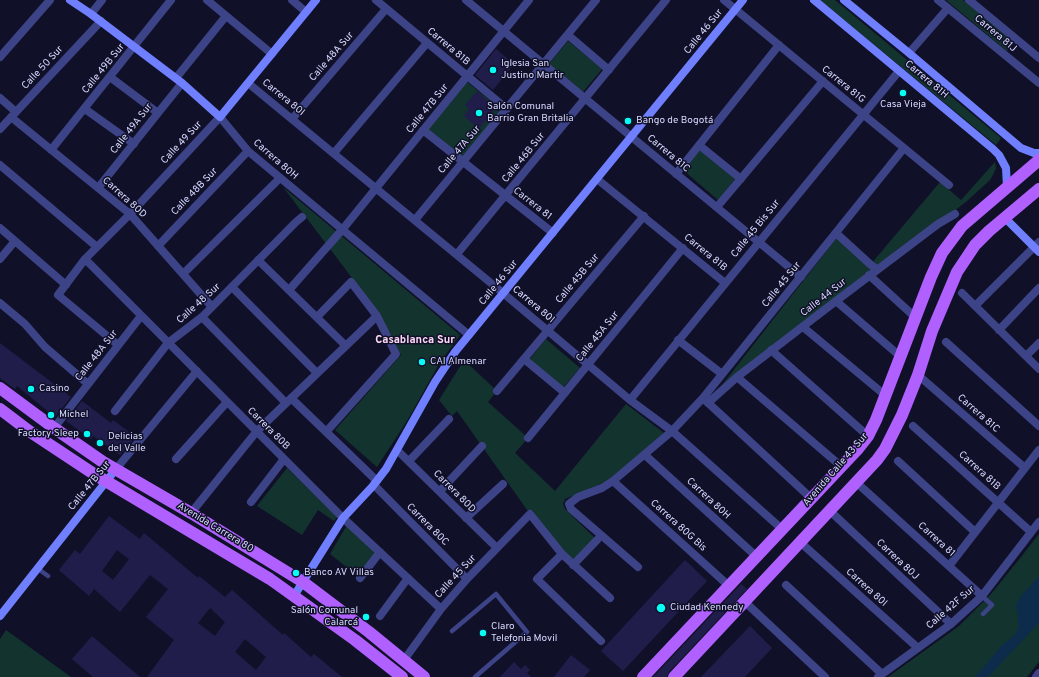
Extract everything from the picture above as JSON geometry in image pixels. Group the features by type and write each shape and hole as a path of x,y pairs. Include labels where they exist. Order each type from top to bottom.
{"main road":[{"name":"Avenida Calle 43 Sur","path":"643,677 842,467 868,436 886,396 942,253 962,226 1038,160"},
{"path":"674,677 877,460 885,449 902,415 918,375 932,331 957,272 975,245 1004,217 1039,189"},
{"name":"Avenida Carrera 80","path":"0,388 54,428 116,469 303,582 424,677"},
{"name":"Avenida Carrera 80","path":"0,408 29,431 106,481 246,564 294,596 355,640 402,677"}],"street":[{"path":"0,56 50,0"},
{"name":"Carrera 80H","path":"70,0 92,14 179,80 220,117 248,151 469,335"},
{"path":"92,14 102,0"},
{"name":"Calle 49B Sur","path":"51,150 171,0"},
{"path":"207,0 272,54"},
{"path":"292,0 306,12"},
{"name":"Calle 49 Sur","path":"118,345 58,295 85,259 130,214 220,117 316,0"},
{"name":"Carrera 81B","path":"376,0 507,109"},
{"name":"Carrera 81C","path":"466,0 801,277"},
{"name":"Calle 47B Sur","path":"342,230 529,0"},
{"name":"Calle 47A Sur","path":"415,220 596,0"},
{"name":"Calle 46B Sur","path":"457,254 666,0"},
{"name":"Carrera 81G","path":"724,0 949,185"},
{"name":"Calle 46 Sur","path":"294,596 343,518 375,483 397,450 435,382 455,352 743,0"},
{"name":"Carrera 81H","path":"814,0 999,155 1006,168 1007,187"},
{"name":"Carrera 81H","path":"844,0 1021,148 1034,153 1038,160"},
{"name":"Carrera 81J","path":"938,0 1039,83"},
{"name":"Carrera 81J","path":"969,0 1039,58"},
{"path":"909,53 948,8"},
{"name":"Calle 48A Sur","path":"292,118 386,9"},
{"name":"Calle 49A Sur","path":"98,188 158,112 179,80 226,16"},
{"name":"Calle 50 Sur","path":"0,129 101,21"},
{"path":"568,35 609,70"},
{"path":"334,153 428,43"},
{"path":"676,174 779,45"},
{"name":"Calle 45 Bis Sur","path":"630,400 899,70"},
{"path":"110,77 158,112"},
{"path":"717,207 823,81"},
{"name":"Carrera 80I","path":"248,83 457,254 630,400 672,431 783,530"},
{"name":"Carrera 80D","path":"0,98 13,115 51,150 130,214 212,307"},
{"path":"85,109 134,144"},
{"name":"Carrera 81","path":"423,130 553,233"},
{"path":"699,145 741,179"},
{"name":"Calle 45 Sur","path":"638,567 571,509 569,504 578,497 602,488 613,481 645,455 705,400 722,374 904,148"},
{"name":"Calle 48B Sur","path":"158,246 248,151"},
{"path":"0,165 97,247"},
{"path":"183,274 280,178"},
{"name":"Carrera 81B","path":"597,179 725,283"},
{"name":"Calle 44 Sur","path":"705,400 803,327 869,275 938,224 955,214"},
{"name":"Calle 45B Sur","path":"497,391 644,216"},
{"name":"Calle 48 Sur","path":"115,411 168,343 202,317 302,217"},
{"path":"975,306 1037,247 1004,217"},
{"path":"0,228 66,285"},
{"path":"288,290 342,230"},
{"path":"836,233 871,265 878,269"},
{"path":"0,259 15,241"},
{"name":"Calle 45A Sur","path":"528,438 683,248"},
{"name":"Carrera 80B","path":"85,259 343,518 441,609"},
{"path":"258,260 346,346"},
{"path":"869,275 916,318"},
{"path":"317,318 351,282 376,316 396,354 326,432"},
{"path":"232,287 317,374"},
{"path":"999,330 1039,288"},
{"path":"962,293 1039,369"},
{"path":"836,300 901,357"},
{"path":"0,303 25,324 45,347 88,384"},
{"name":"Calle 48A Sur","path":"54,428 141,316"},
{"path":"191,513 257,431 376,316"},
{"name":"Carrera 80C","path":"202,317 288,401 326,432 467,579"},
{"path":"803,327 886,396"},
{"path":"678,340 722,374"},
{"path":"946,342 1039,426"},
{"path":"1026,356 1039,343"},
{"path":"771,350 868,436"},
{"path":"524,359 565,393"},
{"name":"Calle 47B Sur","path":"0,616 106,481 197,371"},
{"name":"Carrera 81C","path":"918,375 1025,468"},
{"path":"737,377 842,467"},
{"path":"705,400 812,499"},
{"path":"176,459 227,402"},
{"path":"409,461 449,419"},
{"name":"Carrera 81B","path":"914,426 1031,532"},
{"path":"440,492 482,446"},
{"name":"Carrera 80D","path":"397,450 497,548"},
{"path":"949,566 1039,450"},
{"name":"Carrera 80H","path":"645,455 756,557"},
{"path":"251,502 284,459"},
{"path":"898,461 975,532"},
{"name":"Carrera 80G Bis","path":"613,481 729,586"},
{"name":"Carrera 81","path":"857,483 982,596"},
{"path":"466,518 503,484"},
{"name":"Carrera 80J","path":"830,511 951,624"},
{"name":"Calle 45 Sur","path":"404,660 441,609 467,579 530,514 562,554"},
{"name":"Calle 42F Sur","path":"880,675 951,624 982,596 1039,522"},
{"path":"573,565 597,540"},
{"name":"Carrera 80I","path":"800,542 918,648"},
{"path":"360,578 380,552"},
{"path":"601,641 537,579 562,554 610,598"},
{"path":"380,616 408,578"},
{"path":"786,585 880,675"},
{"path":"745,602 825,677"},
{"path":"1036,677 1039,673"}],"lane":[{"path":"37,568 48,576"},
{"path":"452,631 496,594 527,632 475,677"},
{"name":"Carrera 81","path":"982,596 992,605 983,614"}],"green space":[{"path":"820,0 835,0 1001,138 996,145"},
{"path":"946,0 963,0 1014,42 1007,51"},
{"path":"568,41 602,69 583,92 549,64"},
{"path":"467,82 502,110 462,159 427,130"},
{"path":"700,150 735,179 718,200 683,170"},
{"path":"995,162 996,168 990,180 967,201 708,403 839,235 871,264 940,182 961,200"},
{"path":"283,187 460,335 439,364 407,421 377,467 335,430 401,355 378,312"},
{"path":"546,339 580,368 562,389 529,360"},
{"path":"464,360 497,391 488,402 528,438 515,453 555,491 626,404 664,433 611,478 603,483 565,499 563,504 565,509 597,540 577,561 563,552 533,511 530,514 457,411 452,416 439,400"},
{"path":"287,468 337,517 334,521 318,510 302,535 257,506"},
{"path":"347,525 376,552 358,576 330,554"},
{"path":"1039,534 1039,662 1027,677 888,677 959,626 991,594"},
{"path":"6,630 71,677 0,677 0,639"}],"water":[{"path":"1039,576 1039,623 988,677 975,677 1003,644 1014,636 1018,629 1016,605 1021,596"}],"building":[{"name":"Iglesia San Justino Martir","path":"496,49 514,64 493,90 475,75"},
{"name":"Salón Comunal Barrio Gran Britalia","path":"477,91 496,108 479,129 464,116 469,109 465,105"},
{"path":"0,343 71,397 55,417 17,386 15,389 0,378"},
{"path":"82,401 111,423 113,420 136,437 120,455 93,436 91,439 66,421"},
{"path":"109,516 140,539 144,533 198,578 199,576 225,597 232,590 283,635 284,633 311,657 314,654 342,677 147,677 174,640 146,617 168,589 150,575 120,612 94,589 89,596 59,570 75,550 80,554","holes":["117,550 129,559 113,580 102,571","210,608 225,622 215,636 198,623","245,639 266,657 256,670 235,652"]},
{"name":"Ciudad Kennedy","path":"685,560 707,581 623,671 601,651"},
{"path":"741,584 747,589 669,672 667,677 653,677"},
{"name":"Ciudad Kennedy","path":"750,626 772,648 745,677 701,677"},
{"path":"92,636 140,677 93,677 72,659"},
{"path":"571,655 590,670 584,677 554,677"},
{"path":"514,662 521,669 525,665 530,670 527,673 531,677 500,677"}],"place":[{"name":"Iglesia San Justino Martir","path":"493,70"},
{"name":"Casa Vieja","path":"903,93"},
{"name":"Salón Comunal Barrio Gran Britalia","path":"479,113"},
{"name":"Bango de Bogotá","path":"628,121"},
{"name":"CAI Almenar","path":"422,362"},
{"name":"Casino","path":"31,389"},
{"name":"Michel","path":"51,415"},
{"name":"Factory Sleep","path":"87,434"},
{"name":"Delicias del Valle","path":"100,443"},
{"name":"Banco AV Villas","path":"296,573"},
{"name":"Ciudad Kennedy","path":"661,608"},
{"name":"Salón Comunal Calarcá","path":"366,617"},
{"name":"Claro Telefonia Movil","path":"483,633"}],"district":[{"name":"Casablanca Sur","path":"415,341"}]}
